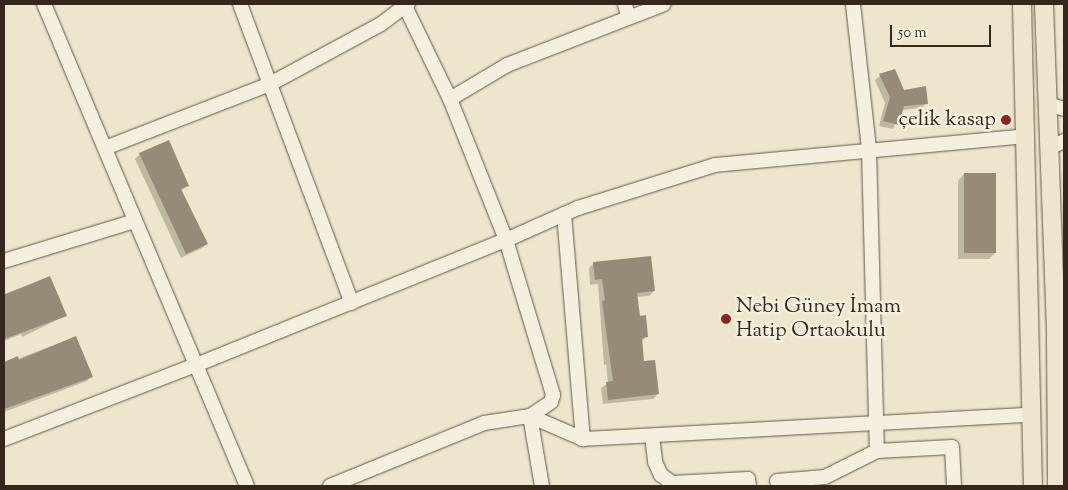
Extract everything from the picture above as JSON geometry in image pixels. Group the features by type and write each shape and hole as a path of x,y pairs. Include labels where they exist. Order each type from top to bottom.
{"main road":[{"path":"1022,4 1033,486"},
{"path":"1044,4 1056,106 1060,338 1057,486"}],"street":[{"path":"44,4 247,486"},
{"path":"240,4 352,303"},
{"path":"450,98 507,65 626,10 664,4"},
{"path":"853,4 870,150 878,422 877,451"},
{"path":"105,148 270,84 381,24 407,5 450,98 506,240 553,395 551,402 530,416 484,423 330,486"},
{"path":"4,439 352,303 506,240 564,214 715,165 1025,136"},
{"path":"564,214 582,439"},
{"path":"4,262 136,221"},
{"path":"530,416 582,439 1031,415"},
{"path":"530,416 542,486"},
{"path":"652,436 655,462 661,474 672,483 685,485 715,484 748,479 749,486"},
{"path":"777,481 825,477 877,451 952,448 954,486"}],"building":[{"path":"895,69 904,90 926,86 928,104 904,106 899,125 883,121 890,97 879,74"},
{"path":"169,140 189,186 181,189 208,244 186,254 139,153"},
{"path":"964,173 996,173 996,253 964,253"},
{"path":"651,256 655,291 637,293 640,316 646,315 648,337 642,338 644,361 655,360 659,394 608,400 606,382 613,381 602,301 605,300 602,279 595,280 593,262"},
{"path":"50,276 67,316 4,339 4,295"},
{"path":"76,336 93,377 4,409 4,362 18,356 19,360"}],"place":[{"name":"çelik kasap","path":"1006,120"},
{"name":"Nebi Güney İmam Hatip Ortaokulu","path":"726,319"}]}
